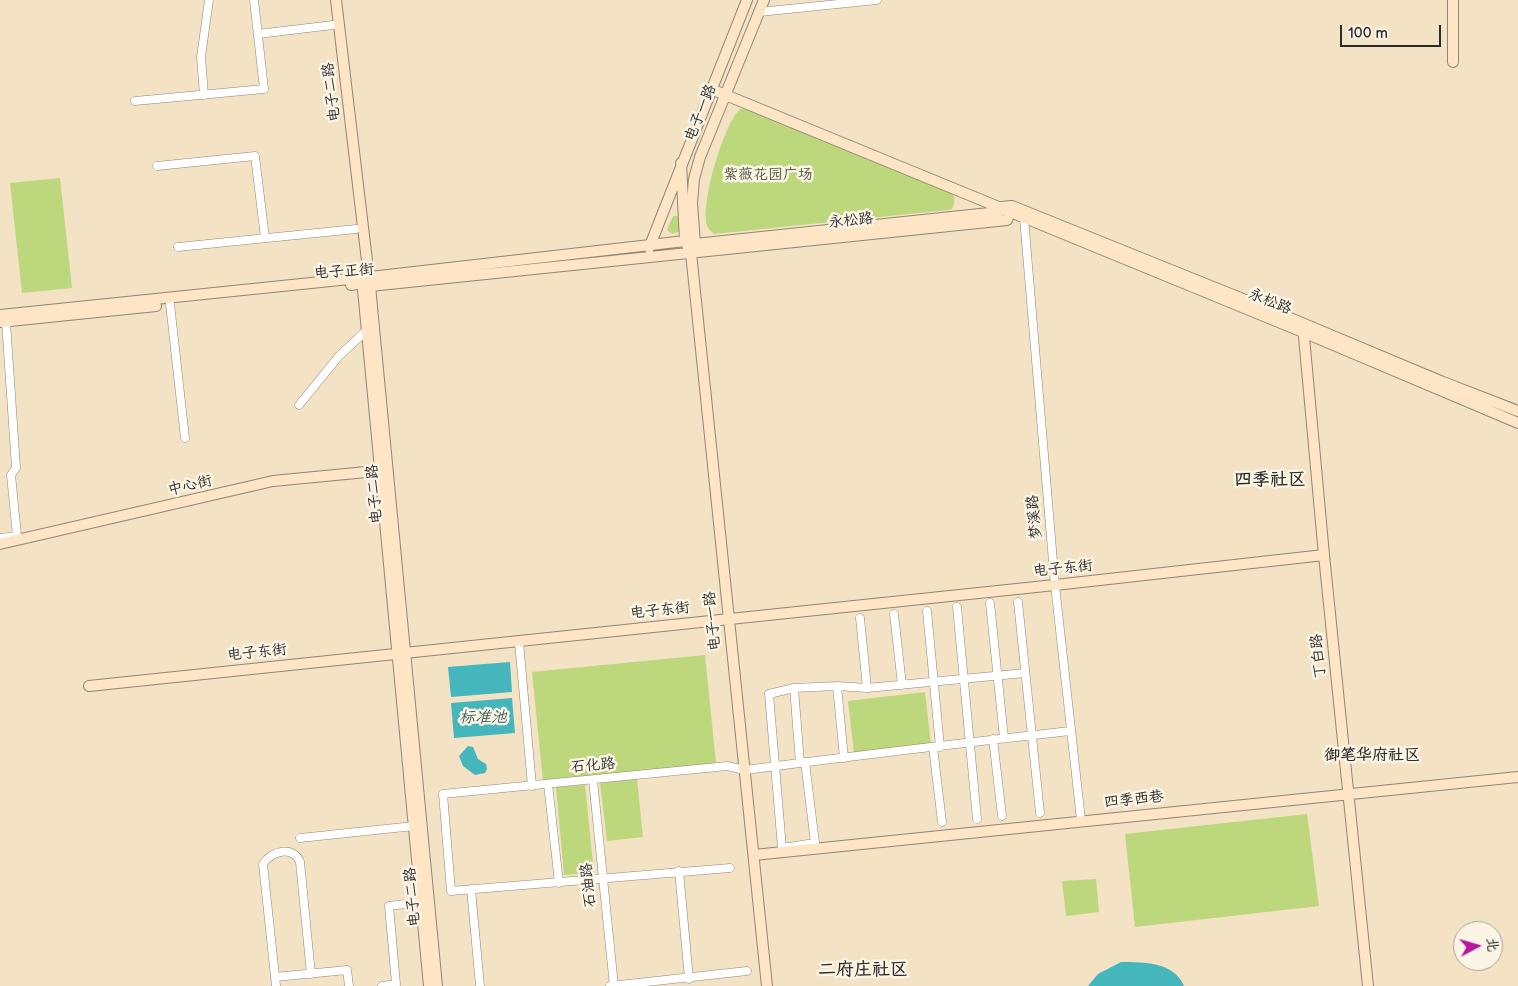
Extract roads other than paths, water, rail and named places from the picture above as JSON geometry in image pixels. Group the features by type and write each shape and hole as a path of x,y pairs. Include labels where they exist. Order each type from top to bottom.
{"street":[{"path":"204,95 202,57 209,0"},
{"path":"136,101 264,89 254,0"},
{"name":"电子二路","path":"330,0 356,229 366,281 367,330 384,471"},
{"name":"电子二路","path":"336,0 437,986"},
{"name":"电子一路","path":"646,256 681,164 748,0"},
{"name":"电子一路","path":"690,246 694,180 700,157 764,0"},
{"path":"759,12 877,0"},
{"path":"1453,0 1453,62"},
{"path":"258,34 333,25"},
{"path":"711,89 1008,209"},
{"path":"157,166 255,156 265,238"},
{"name":"电子一路","path":"681,164 767,986"},
{"name":"永松路","path":"690,246 999,212 1008,209 1518,411"},
{"name":"梦溪路","path":"1026,215 1055,586 1081,820"},
{"path":"178,247 356,229"},
{"name":"电子正街","path":"2,320 170,304 650,244 690,246"},
{"name":"电子正街","path":"2,320 366,281 646,256 690,246"},
{"path":"170,304 185,438"},
{"path":"0,538 17,536 11,475 16,468 2,320"},
{"name":"永松路","path":"1303,327 1518,423"},
{"name":"丁白路","path":"1303,327 1324,556 1368,986"},
{"path":"299,405 338,356 367,330"},
{"name":"中心街","path":"0,544 273,481 384,471"},
{"name":"电子东街","path":"89,686 402,652 519,642 1055,586 1324,556"},
{"path":"1018,602 1040,813"},
{"path":"990,604 1004,738"},
{"path":"957,607 977,819"},
{"path":"927,611 942,822"},
{"path":"894,614 902,685"},
{"path":"860,618 867,688"},
{"path":"519,642 532,786"},
{"name":"电子二路","path":"402,652 414,826 429,986"},
{"path":"794,688 802,763 815,843 782,848 769,694 794,688 837,686 867,688 1025,673"},
{"path":"837,686 844,758"},
{"name":"石化路","path":"471,890 451,891 443,794 727,766 744,770 1070,731"},
{"path":"993,739 1002,816"},
{"name":"四季西巷","path":"754,855 1081,820 1518,777"},
{"name":"石油路","path":"593,780 614,986"},
{"path":"548,784 559,883"},
{"path":"300,838 414,826"},
{"path":"276,986 263,864 273,854 291,852 297,855 300,862 311,974"},
{"path":"480,986 471,890 730,868"},
{"path":"679,872 688,979"},
{"path":"382,986 396,984 389,906 421,902"},
{"path":"275,977 347,970 349,986"},
{"path":"610,986 688,979 747,971"}],"water":[{"path":"510,662 512,692 451,697 448,667"},
{"name":"标准池","path":"512,698 515,733 454,738 451,703"},
{"path":"468,746 473,747 478,759 486,764 487,769 485,773 475,775 463,766 459,756"},
{"path":"1121,962 1148,963 1166,968 1179,978 1184,986 1088,986 1098,974"}],"district":[{"name":"四季社区","path":"1270,480"},
{"name":"御笔华府社区","path":"1372,756"},
{"name":"二府庄社区","path":"863,970"}],"park label":[{"name":"紫薇花园广场","path":"768,175"}]}
